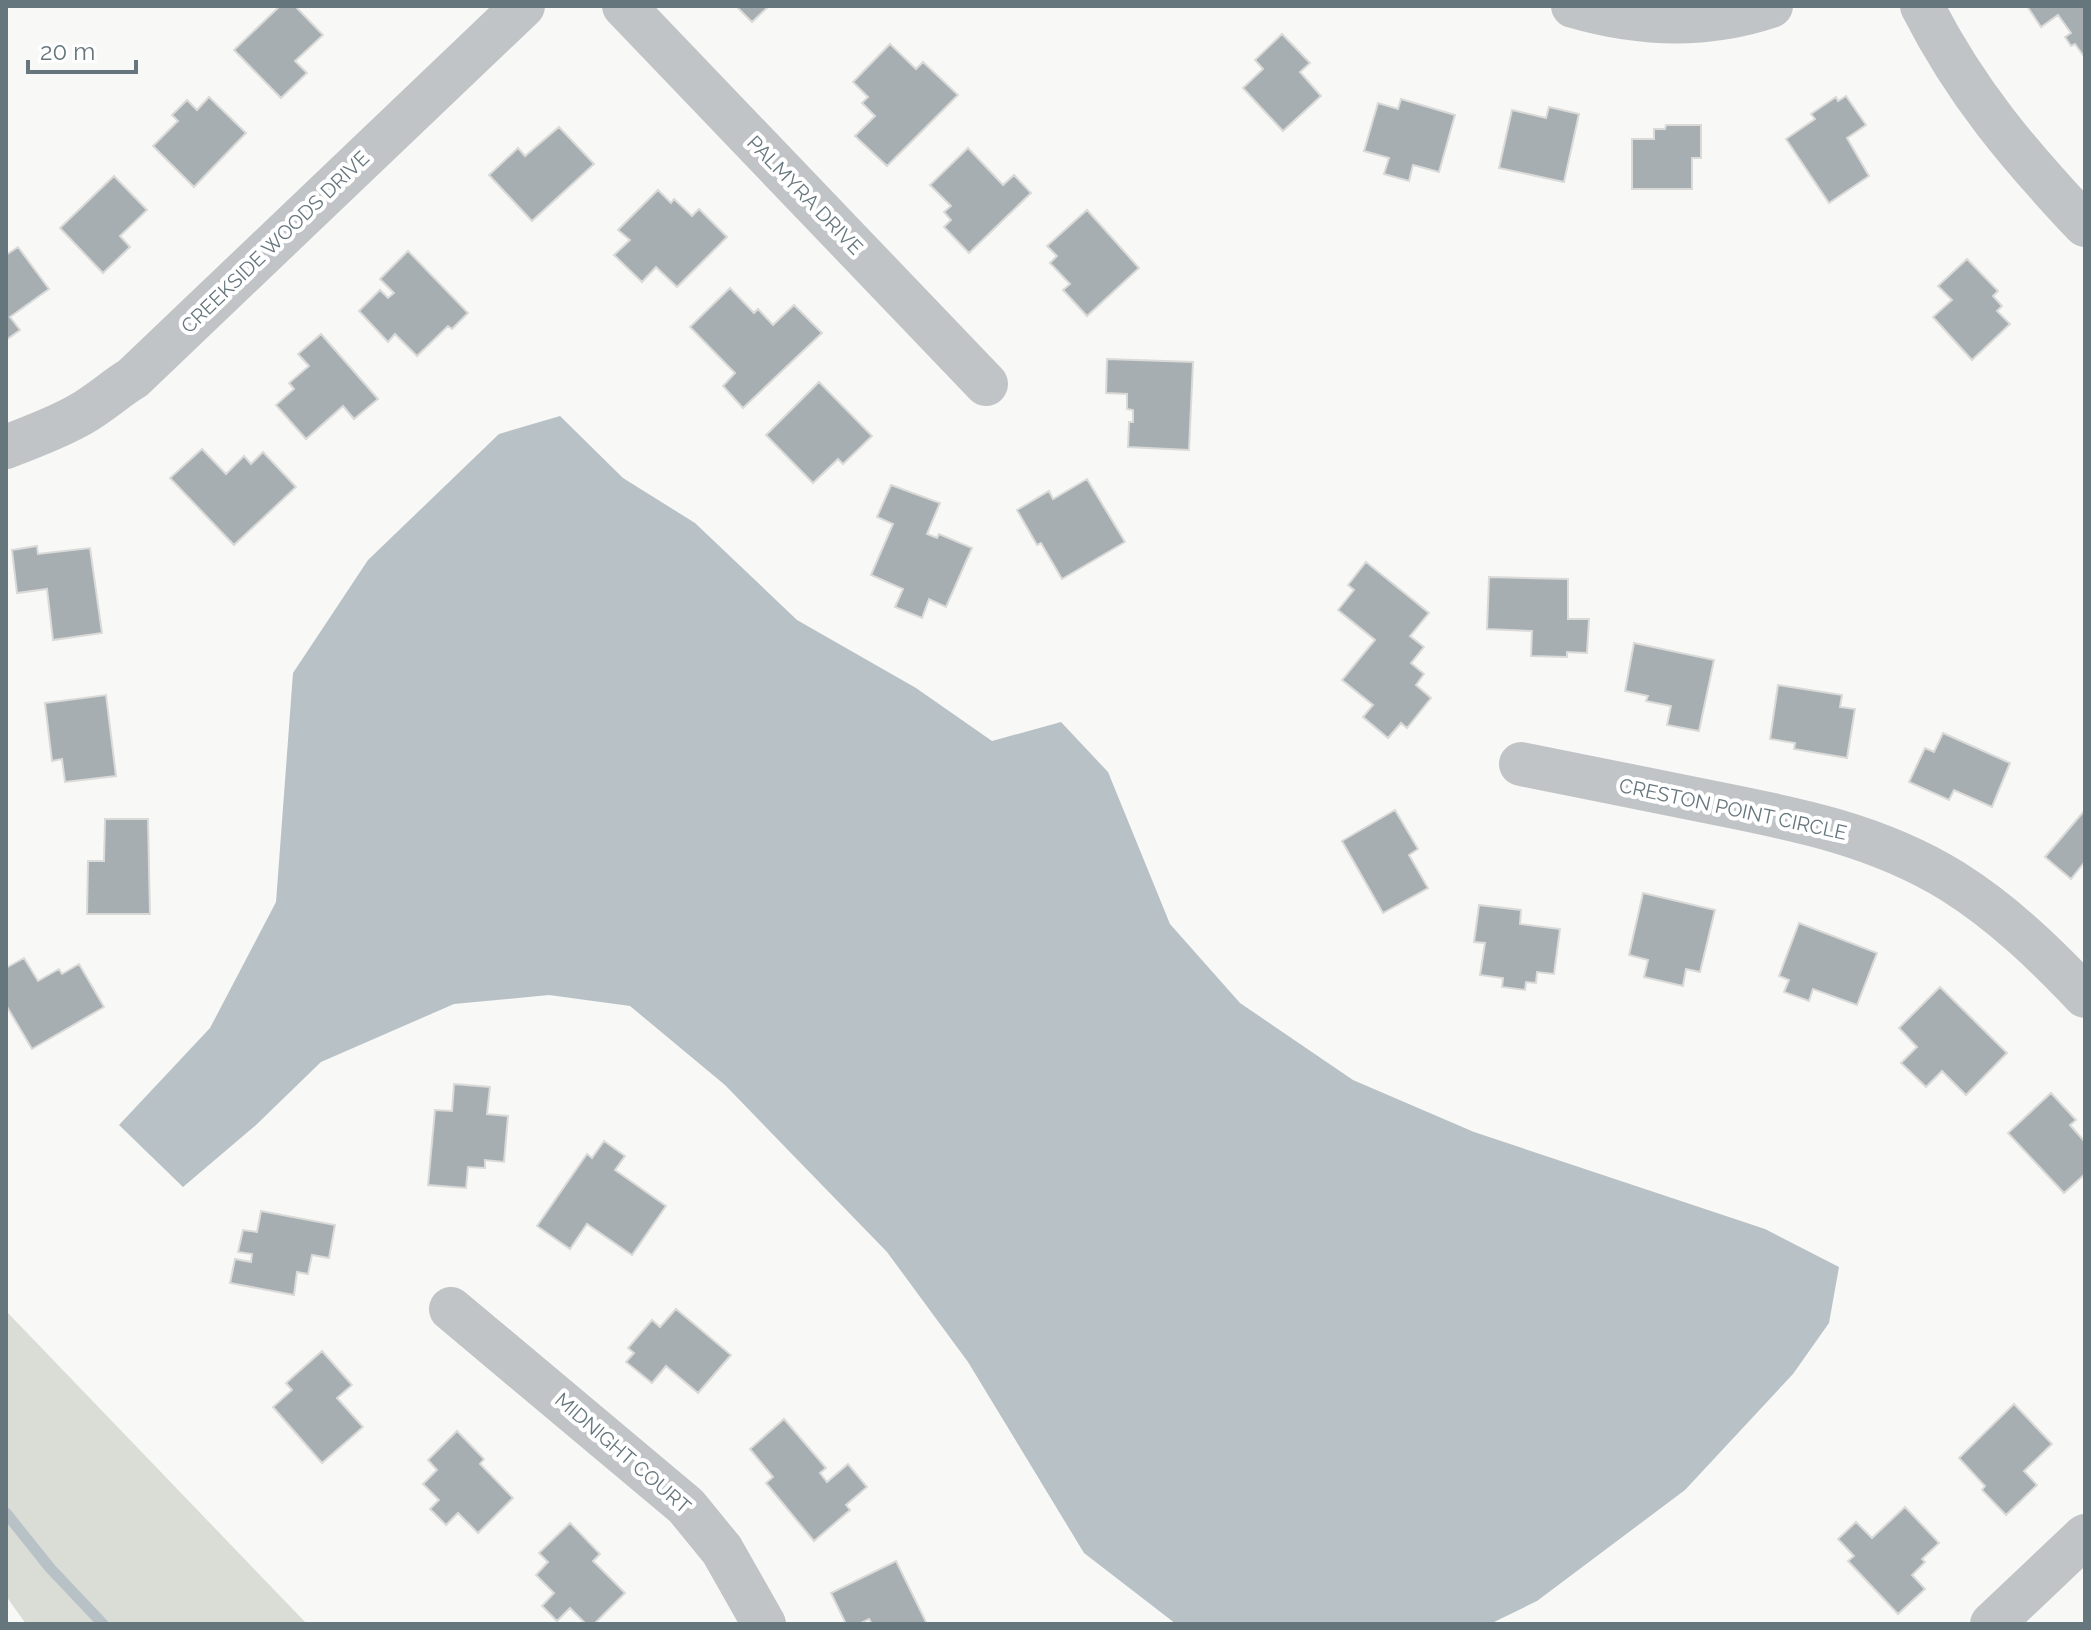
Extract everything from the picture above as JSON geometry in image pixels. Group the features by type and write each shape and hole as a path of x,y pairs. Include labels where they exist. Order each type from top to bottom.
{"street":[{"name":"CREEKSIDE WOODS DRIVE","path":"6,447 34,438 79,416 133,378 523,6"},
{"name":"PALMYRA DRIVE","path":"624,6 986,384"},
{"path":"1573,6 1606,16 1671,22 1724,18 1771,6"},
{"path":"1922,6 1964,81 2001,132 2085,225"},
{"name":"CRESTON POINT CIRCLE","path":"1521,764 1810,822 1859,836 1921,864 1979,899 2028,938 2085,996"},
{"name":"MIDNIGHT COURT","path":"451,1309 686,1506 731,1564 764,1624"},
{"path":"1992,1624 2085,1536"}],"shaded area":[{"path":"560,416 623,478 695,523 797,620 916,688 992,741 1061,722 1108,772 1170,924 1240,1003 1353,1080 1474,1132 1765,1229 1839,1267 1829,1323 1793,1374 1685,1490 1537,1601 1490,1624 1176,1624 1084,1553 968,1362 887,1252 725,1085 630,1006 549,995 454,1004 321,1062 256,1125 183,1187 119,1125 210,1028 276,902 293,673 368,560 499,434"},
{"path":"6,1311 307,1624 26,1624 6,1596"}],"building":[{"path":"280,6 295,6 323,35 295,61 307,73 281,98 234,50"},
{"path":"736,6 769,6 752,22"},
{"path":"2027,6 2085,6 2085,58 2075,44 2071,46 2065,37 2071,33 2058,15 2041,27"},
{"path":"1282,34 1310,63 1300,72 1321,96 1283,131 1243,88 1263,69 1255,60"},
{"path":"890,44 916,69 923,62 958,95 887,166 855,136 875,116 862,103 868,97 853,82"},
{"path":"1846,96 1866,125 1847,138 1869,176 1829,203 1786,139 1815,119 1811,114 1836,97 1838,101"},
{"path":"209,97 246,133 194,187 153,146 178,121 172,115 187,100 197,110"},
{"path":"1401,99 1455,115 1439,172 1413,165 1409,181 1384,174 1389,158 1364,151 1378,103 1398,109"},
{"path":"1549,107 1579,114 1564,182 1499,168 1512,110 1546,118"},
{"path":"1666,125 1701,125 1701,158 1692,158 1692,189 1632,189 1632,139 1654,139 1654,129 1665,129"},
{"path":"559,127 594,164 532,221 489,175 518,148 525,156"},
{"path":"968,148 1003,185 1014,175 1031,193 969,253 944,227 951,220 944,212 951,206 930,185"},
{"path":"114,176 147,210 120,236 130,247 103,273 60,228"},
{"path":"658,190 671,203 674,199 692,216 699,209 727,237 677,287 656,267 642,282 614,255 630,240 618,230"},
{"path":"1087,210 1139,268 1087,316 1063,290 1070,284 1050,263 1057,256 1047,246"},
{"path":"18,247 49,289 10,317 20,330 6,340 6,255"},
{"path":"408,251 468,313 452,329 448,326 417,356 395,334 388,342 359,311 380,290 388,298 394,293 380,279"},
{"path":"1967,259 1998,291 1993,296 2002,306 1997,311 2010,324 1972,360 1933,317 1952,300 1938,286"},
{"path":"730,288 754,313 758,309 773,325 794,305 822,333 743,408 723,386 735,373 690,327"},
{"path":"321,334 378,399 354,419 343,406 306,439 276,405 294,389 289,383 309,366 298,354"},
{"path":"1107,359 1193,362 1189,450 1128,447 1133,410 1127,409 1127,394 1106,393"},
{"path":"819,382 872,436 843,464 838,459 813,483 766,435"},
{"path":"202,449 226,474 244,456 251,464 263,452 296,487 234,545 170,478"},
{"path":"1087,479 1125,542 1062,579 1017,510 1049,491 1053,499"},
{"path":"891,485 940,503 927,534 937,538 939,534 972,548 946,607 929,599 922,618 895,607 903,589 871,575 893,524 877,517"},
{"path":"37,546 38,554 90,548 102,633 53,640 47,589 17,593 12,550"},
{"path":"1366,562 1429,613 1410,636 1424,647 1411,663 1424,674 1416,685 1431,698 1407,728 1401,723 1388,738 1363,717 1373,705 1342,680 1375,640 1338,610 1354,590 1348,585"},
{"path":"1489,577 1568,579 1568,619 1589,619 1587,653 1567,652 1567,657 1531,656 1532,631 1487,629"},
{"path":"1634,643 1714,660 1699,731 1667,725 1671,706 1646,701 1648,696 1625,691"},
{"path":"1778,685 1842,695 1840,707 1855,709 1847,758 1794,749 1795,743 1770,739"},
{"path":"106,695 116,776 65,782 62,759 52,761 45,703"},
{"path":"1943,733 2010,763 1992,807 1954,790 1949,800 1909,782 1925,748 1934,752"},
{"path":"1395,810 1418,849 1409,855 1428,888 1383,913 1342,841"},
{"path":"2085,810 2085,866 2083,864 2071,879 2045,857"},
{"path":"105,819 148,819 150,914 87,914 88,861 104,861"},
{"path":"1643,893 1715,910 1700,972 1686,969 1683,986 1644,977 1648,960 1629,955"},
{"path":"1479,905 1521,910 1520,924 1560,929 1554,974 1537,972 1536,983 1526,982 1525,990 1502,987 1503,978 1480,975 1485,943 1474,942"},
{"path":"1799,923 1877,953 1857,1005 1813,989 1809,1001 1784,992 1789,980 1779,976"},
{"path":"24,958 38,981 59,969 62,974 79,964 104,1007 32,1049 6,1005 6,968"},
{"path":"1940,987 2007,1053 1966,1095 1942,1071 1926,1087 1901,1063 1917,1047 1899,1028"},
{"path":"454,1084 490,1087 487,1114 508,1116 504,1162 485,1160 485,1168 468,1167 466,1188 428,1185 435,1110 452,1111"},
{"path":"2051,1093 2076,1120 2070,1125 2085,1142 2085,1174 2064,1193 2008,1133"},
{"path":"604,1141 625,1156 615,1170 666,1206 632,1255 587,1224 570,1249 537,1226 587,1154 592,1158"},
{"path":"261,1211 335,1225 329,1258 312,1255 308,1274 297,1272 294,1295 230,1283 235,1259 251,1262 252,1254 238,1252 243,1230 257,1232"},
{"path":"676,1309 731,1355 698,1393 666,1366 652,1383 626,1362 634,1353 628,1348 652,1320 660,1327"},
{"path":"322,1351 352,1385 337,1398 363,1427 322,1463 273,1407 292,1390 286,1383"},
{"path":"2014,1404 2052,1444 2024,1471 2037,1485 2006,1515 1982,1490 1985,1486 1959,1458"},
{"path":"784,1419 826,1468 820,1473 827,1482 848,1464 867,1487 846,1505 850,1510 814,1541 766,1483 773,1477 750,1449"},
{"path":"457,1431 484,1459 480,1464 513,1498 478,1533 458,1513 446,1525 430,1509 439,1500 423,1484 437,1470 428,1460"},
{"path":"1905,1507 1939,1543 1922,1559 1925,1562 1912,1575 1925,1589 1898,1614 1848,1561 1854,1556 1838,1539 1856,1522 1872,1538"},
{"path":"570,1523 600,1554 593,1561 625,1593 594,1624 586,1624 570,1608 557,1621 542,1606 554,1593 536,1575 548,1562 539,1553"},
{"path":"896,1561 927,1624 872,1624 869,1619 859,1624 846,1624 831,1593"}],"waterway":[{"path":"6,1513 50,1568 103,1624"}]}
